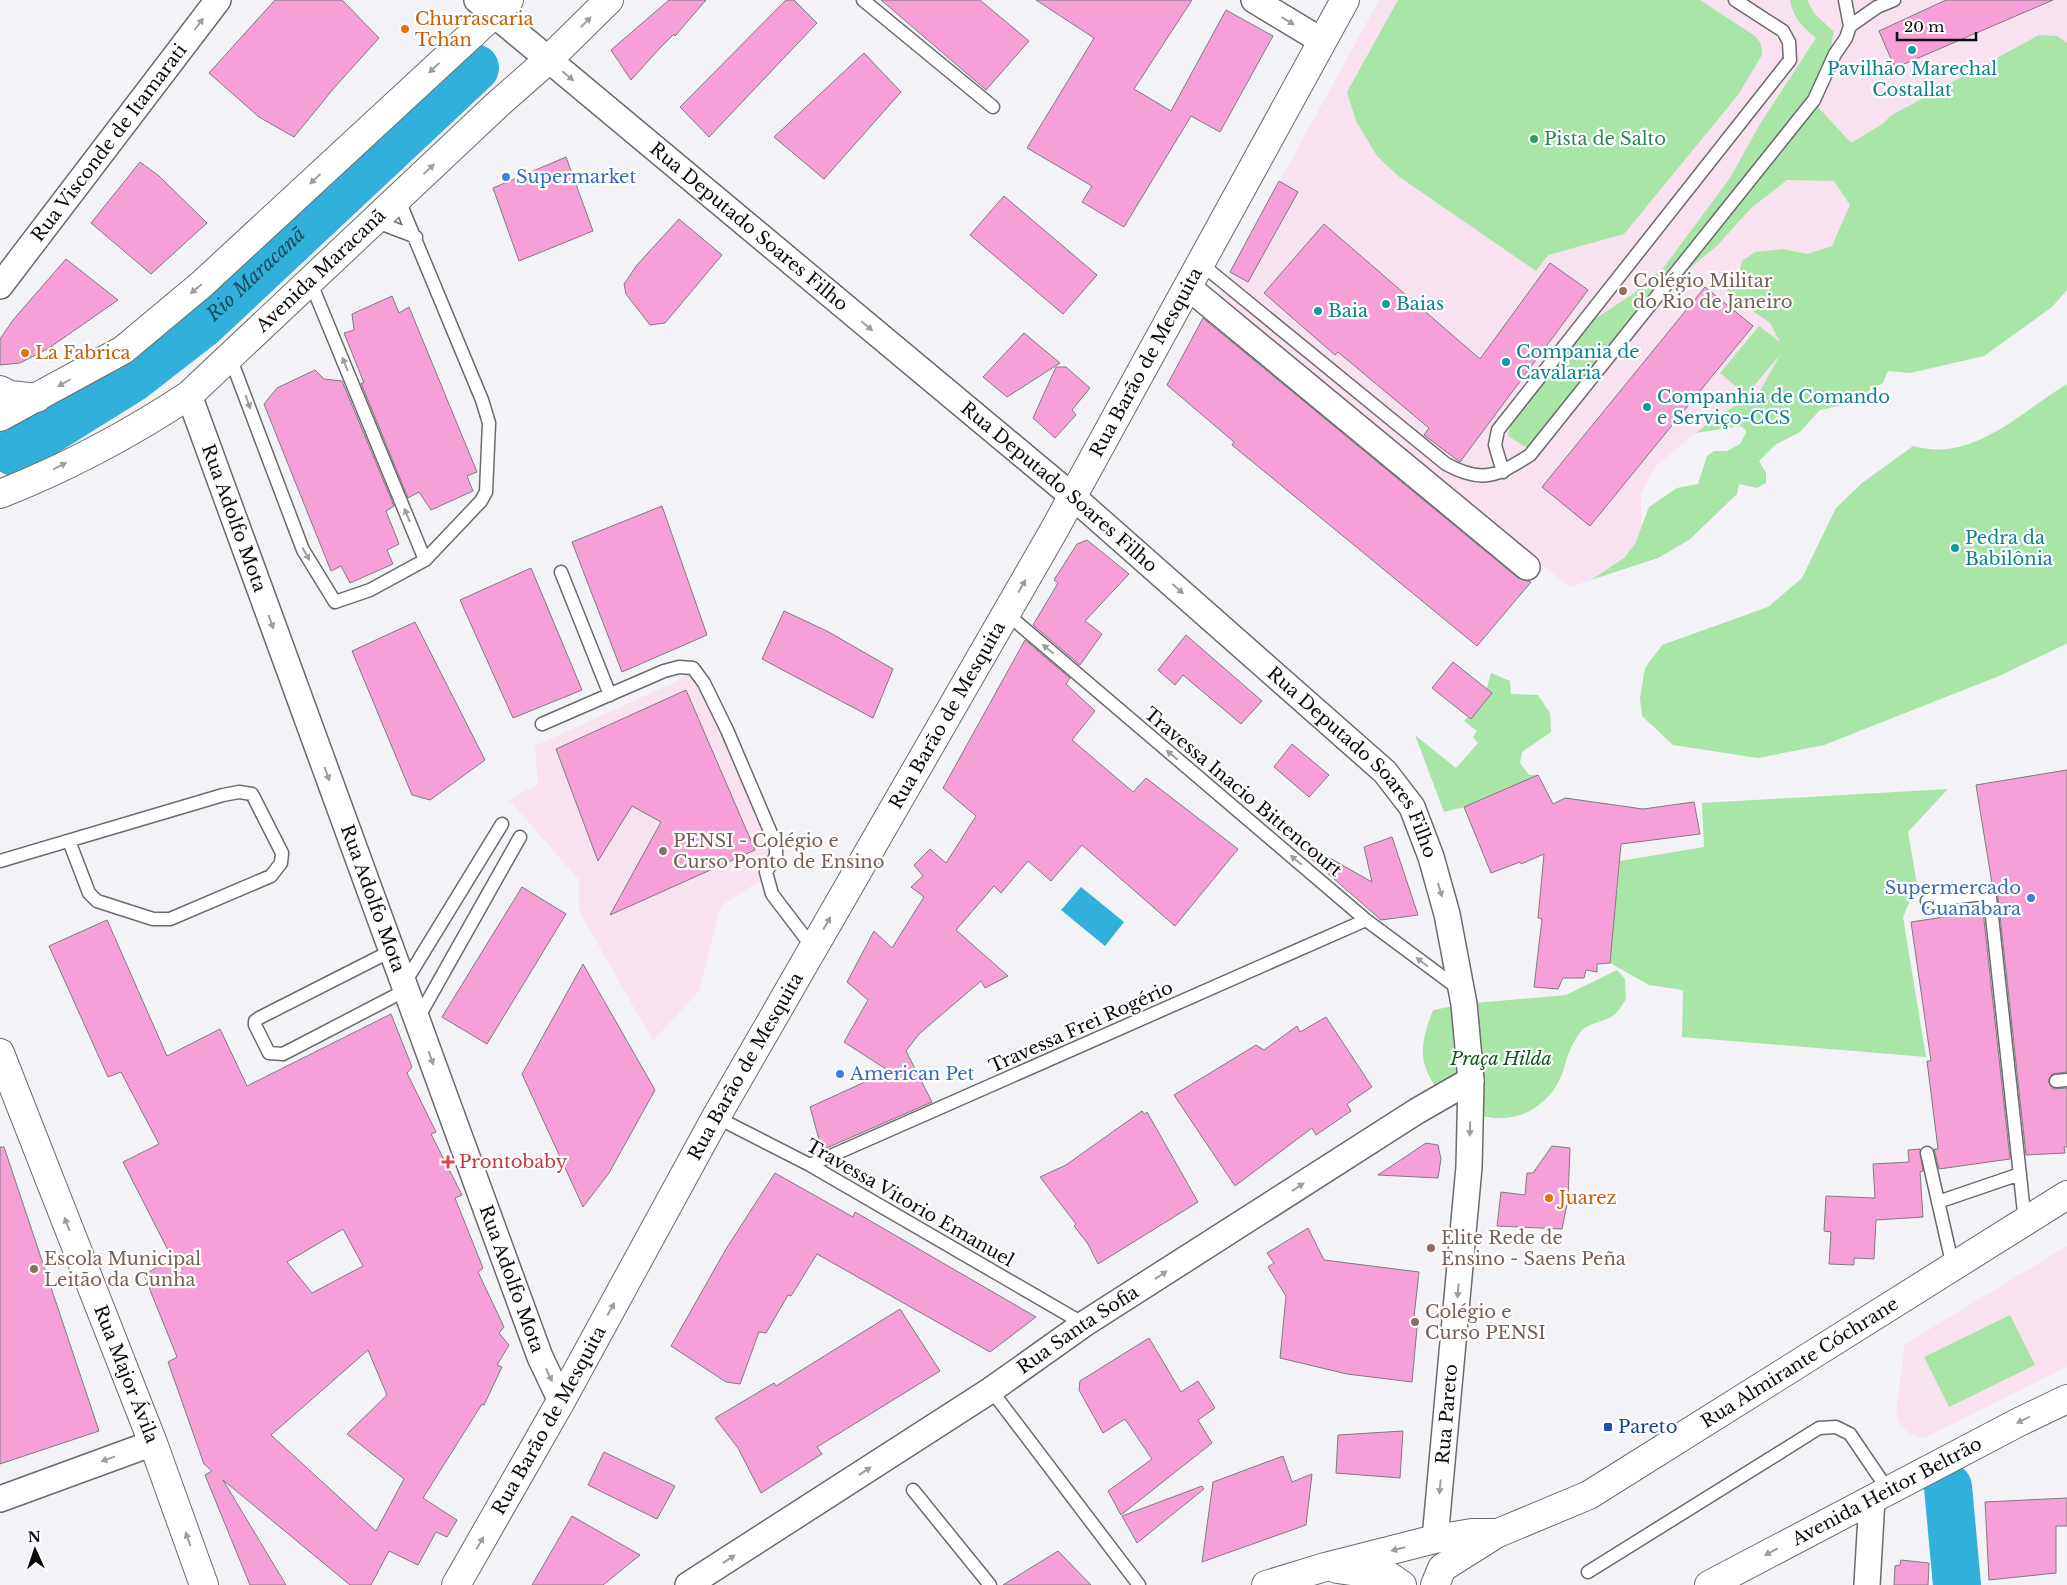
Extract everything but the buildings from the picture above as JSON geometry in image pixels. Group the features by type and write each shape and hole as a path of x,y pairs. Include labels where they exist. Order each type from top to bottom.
{"street":[{"name":"Rua Visconde de Itamarati","path":"0,286 218,0"},
{"name":"Avenida Maracanã","path":"0,494 12,481 144,425 189,395 498,104 548,60 609,0"},
{"path":"1254,0 1322,41"},
{"name":"Rua Barão de Mesquita","path":"456,1585 561,1401 716,1117 1072,496 1345,0"},
{"name":"Rua Deputado Soares Filho","path":"493,4 548,60 1072,496 1385,772 1412,807 1431,857 1447,914 1461,991 1470,1080"},
{"path":"2,412 37,398 123,350 202,284 493,4"},
{"path":"1188,287 1527,567"},
{"name":"Rua Adolfo Mota","path":"189,395 540,1357 561,1401"},
{"name":"Rua Major Ávila","path":"0,1053 154,1443 204,1585"},
{"name":"Rua Santa Sofia","path":"688,1585 991,1390 1084,1324 1408,1117 1470,1080"},
{"name":"Rua Pareto","path":"1435,1539 1469,1167 1470,1080"},
{"name":"Rua Almirante Cóchrane","path":"1266,1585 1325,1567 1435,1539 1472,1533 1498,1533 1589,1495 2067,1195"},
{"name":"Avenida Heitor Beltrão","path":"1709,1585 1880,1494 2067,1399"},
{"path":"0,1499 154,1443"},
{"path":"1867,1585 1880,1494"},
{"path":"1435,1585 1442,1568 1498,1533"},
{"path":"1325,1567 1389,1576 1402,1585"}],"lane":[{"path":"863,0 993,107"},
{"path":"1503,472 1495,445 1498,430 1790,60 1789,42 1783,31 1735,0"},
{"path":"1200,263 1446,464 1460,472 1482,477 1503,472 1530,455 1814,100 1835,54 1846,38 1850,26 1845,0"},
{"path":"1850,26 1877,8 1894,0"},
{"path":"230,357 303,550 335,602 370,590 425,560 481,501 486,492 489,423 482,400 416,237 398,198"},
{"path":"374,220 416,237"},
{"path":"310,281 425,560"},
{"path":"561,572 610,695"},
{"name":"Travessa Inacio Bittencourt","path":"1006,613 1366,920 1461,991"},
{"path":"542,724 664,671 679,667 693,668 704,683 727,730 776,845 776,856 766,872 770,889 813,948"},
{"path":"0,861 223,795 239,792 252,794 282,854 281,863 271,876 170,919 153,920 97,901 89,893 70,841"},
{"path":"391,951 255,1021 255,1025 269,1053 283,1054 405,987 502,824"},
{"path":"417,1020 520,837"},
{"path":"1927,901 1983,894 1990,898 2025,1222"},
{"name":"Travessa Frei Rogério","path":"810,1165 1366,920"},
{"name":"Travessa Vitorio Emanuel","path":"716,1117 810,1165 1084,1324"},
{"path":"1927,1154 1953,1267"},
{"path":"1938,1202 2020,1174"},
{"path":"991,1390 1139,1585"},
{"path":"1588,1572 1819,1428 1836,1427 1850,1434 1880,1494"},
{"path":"913,1490 990,1585"}],"shaded area":[{"name":"Colégio Militar do Rio de Janeiro","path":"1379,0 2067,0 2067,239 1799,364 1713,419 1658,464 1648,479 1641,495 1641,529 1635,544 1624,558 1591,580 1569,587 1218,294"},
{"name":"PENSI - Colégio e Curso Ponto de Ensino","path":"700,665 759,797 753,817 766,828 766,841 780,862 773,872 721,906 699,991 653,1041 579,911 579,880 509,800 538,784 535,746 677,681"},
{"path":"2067,1246 2067,1367 1924,1438 1911,1434 1901,1426 1896,1411 1905,1344"}],"green space":[{"name":"Pista de Salto","path":"1398,0 1700,0 1755,36 1761,44 1762,55 1738,95 1624,234 1548,255 1536,271 1398,176 1377,156 1356,121 1347,92"},
{"path":"1790,0 1807,0 1814,13 1834,32 1818,107 1851,143 1884,123 1890,116 2039,35 2057,36 2067,43 2067,290 2052,307 1984,356 1910,373 1888,371 1883,383 1843,405 1820,410 1800,432 1775,445 1759,461 1766,473 1766,483 1757,488 1739,484 1737,494 1689,540 1658,558 1591,580 1624,558 1635,544 1649,507 1677,488 1698,484 1707,456 1714,451 1727,451 1740,444 1746,433 1745,429 1740,426 1696,433 1713,419 1760,391 1780,355 1746,395 1720,373 1759,326 1780,342 1770,323 1727,293 1728,283 1739,274 1742,261 1755,252 1783,249 1807,254 1832,246 1850,205 1834,181 1787,180 1750,209 1718,245 1691,267 1551,431 1537,454 1508,436 1511,424 1587,324 1633,294 1664,267 1730,178 1760,124 1816,38 1799,21 1793,12"},
{"path":"2067,384 2067,643 1999,676 1824,745 1758,758 1673,745 1642,716 1640,698 1645,668 1662,645 1768,607 1802,578 1836,508 1862,483 1913,446 1935,449 1956,447 1976,441 1995,432"},
{"path":"1491,673 1510,681 1511,694 1538,695 1550,713 1551,732 1522,752 1520,763 1529,775 1538,775 1464,807 1444,812 1415,735 1456,768 1478,743 1473,737 1477,731 1464,721 1491,693 1487,688"},
{"path":"1948,789 1908,832 1917,884 1903,917 1926,1057 1682,1037 1683,990 1649,985 1610,963 1620,861 1704,847 1702,803"},
{"name":"Praça Hilda","path":"1617,970 1625,979 1626,999 1611,1017 1592,1024 1579,1034 1554,1089 1536,1107 1520,1115 1503,1118 1486,1117 1469,1112 1454,1103 1440,1092 1430,1078 1424,1062 1423,1049 1426,1029 1433,1010 1464,1004 1566,995"},
{"path":"2010,1315 2035,1365 1949,1407 1924,1357"}],"water":[{"path":"1081,887 1124,922 1105,946 1061,910"}],"waterway":[{"name":"Rio Maracanã","path":"14,452 131,379 203,323 475,68"},
{"path":"1948,1487 1957,1585"}],"place":[{"name":"Churrascaria Tchan","path":"405,29"},
{"name":"Pavilhão Marechal Costallat","path":"1912,50"},
{"name":"Pista de Salto","path":"1534,139"},
{"name":"Supermarket","path":"506,177"},
{"name":"Colégio Militar do Rio de Janeiro","path":"1623,291"},
{"name":"Baias","path":"1386,304"},
{"name":"Baia","path":"1318,311"},
{"name":"La Fabrica","path":"25,353"},
{"name":"Compania de Cavalaria","path":"1506,362"},
{"name":"Companhia de Comando e Serviço-CCS","path":"1647,407"},
{"name":"Pedra da Babilônia","path":"1955,548"},
{"name":"PENSI - Colégio e Curso Ponto de Ensino","path":"663,851"},
{"name":"Supermercado Guanabara","path":"2031,898"},
{"name":"American Pet","path":"840,1074"},
{"name":"Prontobaby","path":"448,1162"},
{"name":"Juarez","path":"1549,1198"},
{"name":"Elite Rede de Ensino - Saens Peña","path":"1431,1248"},
{"name":"Escola Municipal Leitão da Cunha","path":"34,1269"},
{"name":"Colégio e Curso PENSI","path":"1415,1322"},
{"name":"Pareto","path":"1608,1427"}]}
